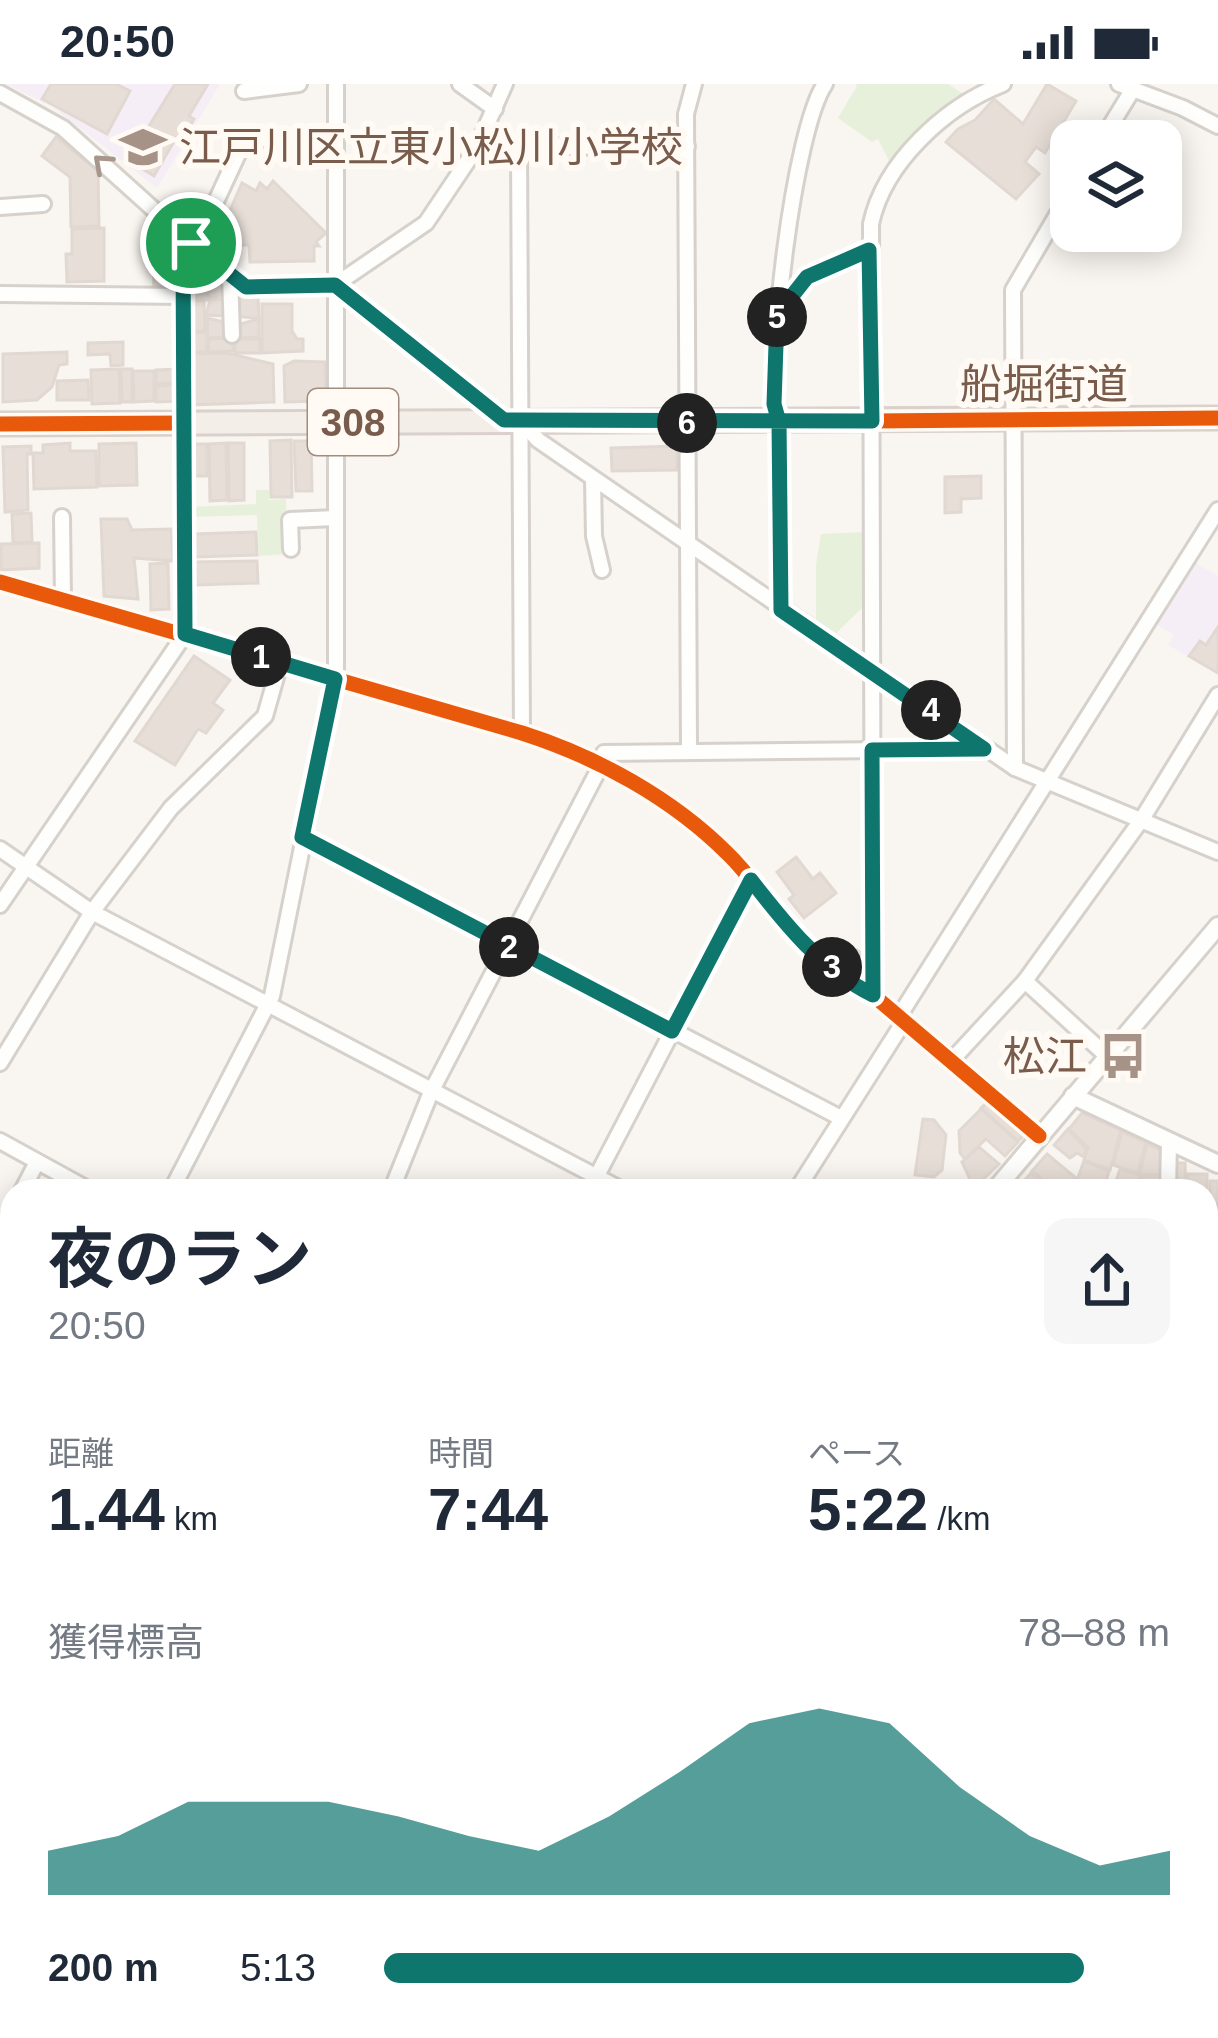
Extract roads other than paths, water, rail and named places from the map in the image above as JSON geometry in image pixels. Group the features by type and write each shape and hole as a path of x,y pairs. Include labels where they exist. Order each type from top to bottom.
{"main road":[{"name":"船堀街道","path":"0,424 1218,418"}],"street":[{"path":"244,91 299,84"},
{"path":"176,1179 269,1003 335,679 336,84"},
{"path":"0,93 63,128 246,287 335,285 426,223 477,147 505,84"},
{"path":"688,751 686,114 694,84"},
{"path":"781,610 779,422 774,404 777,315 803,145 825,84"},
{"path":"873,995 869,250 875,203 901,158 970,97 1003,84"},
{"path":"465,86 495,109"},
{"path":"1111,120 1126,86 1218,126"},
{"path":"0,905 185,634 183,254 204,227 245,139 336,139"},
{"path":"477,147 687,146"},
{"path":"519,147 512,420 522,733"},
{"path":"0,206 44,204"},
{"path":"1015,768 1012,290 1050,226"},
{"path":"777,315 807,277 869,250"},
{"path":"230,274 232,334"},
{"path":"335,285 538,440 984,749 1048,784 1218,852"},
{"path":"0,294 184,296"},
{"path":"593,479 594,536 602,570"},
{"path":"803,1179 902,1020 903,1010 1218,510"},
{"path":"62,518 63,600"},
{"path":"291,549 290,520 335,518"},
{"path":"0,582 522,733 602,765 712,838 795,936 855,986 873,995 1040,1136"},
{"path":"0,1063 92,913 171,808 265,716 280,663"},
{"path":"951,1061 1025,981 1142,819 1218,695"},
{"path":"396,1179 431,1092 602,765 604,753 984,749"},
{"path":"302,837 841,1118"},
{"path":"0,849 92,913 269,1003 585,1179"},
{"path":"594,1179 751,880"},
{"path":"1004,1179 1218,926"},
{"path":"1025,981 1106,1056"},
{"path":"1073,1096 1218,1164"},
{"path":"0,1142 69,1179"},
{"path":"1168,1179 1169,1142"},
{"path":"28,1179 37,1162"}],"place":[{"name":"江戸川区立東小松川小学校","path":"143,147"},
{"name":"松江","path":"1123,1056"}]}
